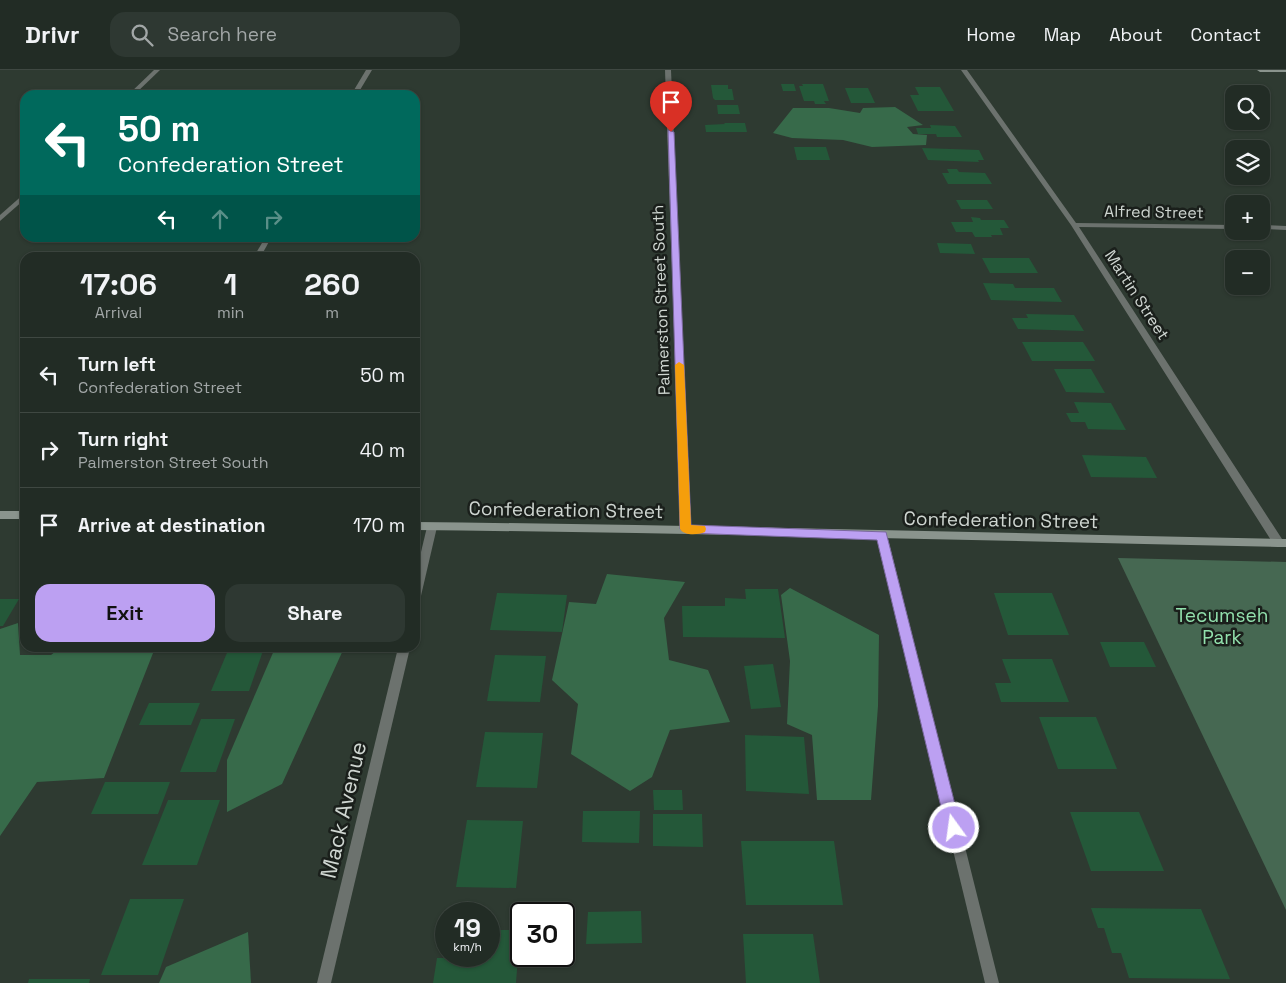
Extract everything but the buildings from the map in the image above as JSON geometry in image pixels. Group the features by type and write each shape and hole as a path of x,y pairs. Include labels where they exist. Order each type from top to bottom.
{"main road":[{"path":"1260,70 1286,70"},
{"path":"0,515 20,515"},
{"name":"Confederation Street","path":"420,526 686,529 1282,543"}],"street":[{"path":"135,90 157,70"},
{"path":"357,90 369,70"},
{"name":"Palmerston Street South","path":"668,70 686,529"},
{"name":"Martin Street","path":"964,70 1074,225 1282,543"},
{"path":"0,219 20,200"},
{"name":"Alfred Street","path":"1074,225 1225,227"},
{"path":"1270,227 1286,228"},
{"path":"420,578 432,526"},
{"path":"882,535 992,983"},
{"name":"Mack Avenue","path":"324,983 403,652"}],"green space":[{"path":"895,107 923,125 907,127 913,134 927,135 926,145 872,147 843,140 792,138 773,133 793,108 829,108 860,113 863,108"},
{"name":"Tecumseh Park","path":"1118,558 1286,562 1286,910"},
{"path":"607,574 685,582 664,618 669,660 708,670 730,722 670,730 652,777 630,791 571,754 578,704 552,680 569,602 596,604"},
{"path":"790,588 879,635 878,706 871,800 817,800 812,735 787,724 790,661 781,595"},
{"path":"18,623 20,655 51,655 55,652 153,652 104,778 37,782 0,836 0,629"},
{"path":"273,652 342,652 282,784 227,812 227,760"},
{"path":"248,932 251,983 159,983 166,967"}],"slow traffic":[{"path":"679,365 686,529 701,529"}],"route":[{"path":"671,132 686,529 882,535 954,828"}]}
